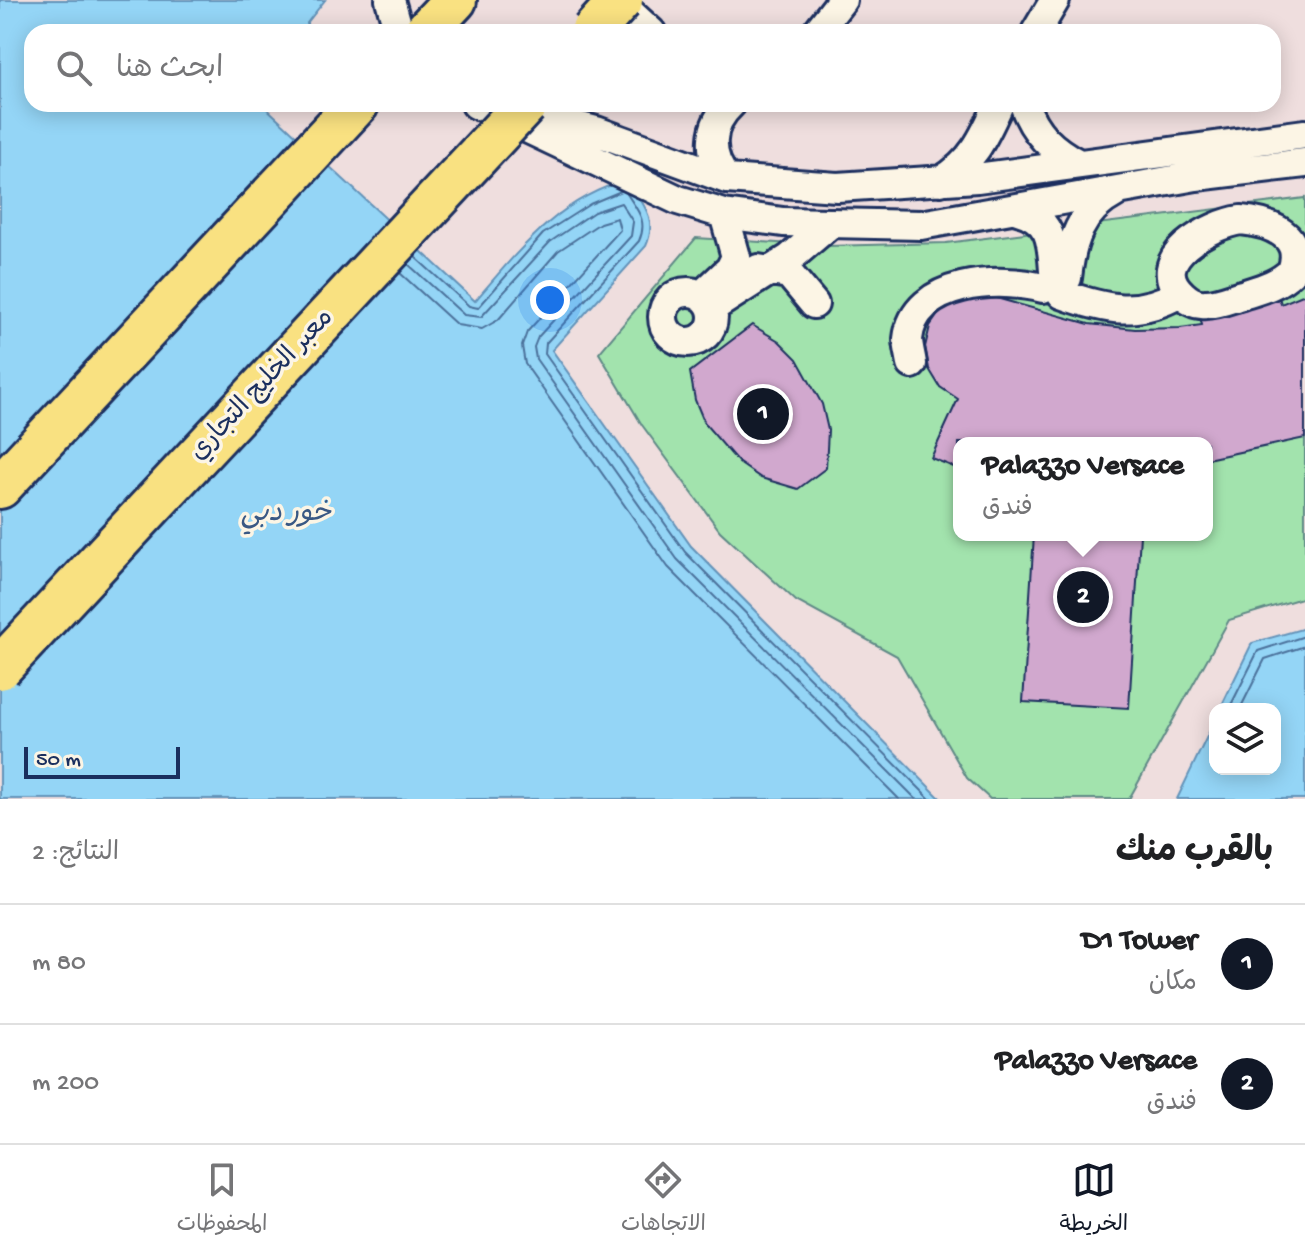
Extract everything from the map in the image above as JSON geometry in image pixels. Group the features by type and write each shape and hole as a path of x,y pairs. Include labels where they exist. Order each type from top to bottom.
{"highway":[{"path":"432,24 455,0"},
{"path":"598,24 618,0"},
{"path":"0,487 350,112"},
{"name":"معبر الخليج التجاري","path":"0,668 519,112"}],"street":[{"path":"390,0 397,24"},
{"path":"587,0 614,24"},
{"path":"618,0 643,24"},
{"path":"804,24 821,0"},
{"path":"823,24 842,0"},
{"path":"836,24 853,0"},
{"path":"1041,24 1055,0"},
{"path":"492,112 628,179 724,214 783,222 921,225 1120,190 1305,163"},
{"path":"523,112 582,126 727,179 837,187 941,181 1305,134"},
{"path":"724,112 716,122 712,148 715,160 727,179"},
{"path":"941,181 960,170 977,150 995,112"},
{"path":"1028,112 1040,135 1065,165"},
{"path":"1262,140 1305,121"},
{"path":"921,225 905,211 910,200 1000,190 1065,165"},
{"path":"1059,283 1081,223 1091,209 1120,190"},
{"path":"1018,210 1042,221 1049,232 1059,283"},
{"path":"724,214 736,253 752,267 781,264"},
{"path":"1241,220 1274,227 1288,237 1297,262 1205,305 1191,302 1177,287 1173,265 1181,250 1201,233 1224,222 1241,220"},
{"path":"736,253 730,269 706,302 781,264 831,223"},
{"path":"781,264 814,304"},
{"path":"912,364 908,339 916,316 934,298 978,284 1000,281 1059,283 1084,292 1121,297 1177,287"}],"green space":[{"path":"1305,198 1305,597 1229,620 1129,799 990,799 967,778 897,656 796,601 720,531 642,425 599,353 696,238 827,246 946,243"}],"water":[{"name":"خور دبي","path":"0,0 325,0 307,24 24,24 24,112 271,112 475,301 525,245 561,212 604,188 628,180 650,220 646,246 552,350 691,546 941,799 0,799"},
{"path":"1305,628 1305,799 1177,799 1209,732 1209,775 1281,775 1281,703 1223,703 1252,643"}],"building":[{"path":"1273,276 1281,304 1305,294 1305,438 1213,458 1213,437 953,437 953,467 931,458 958,399 940,387 929,369 925,347 930,326 942,309 961,298 982,294 1089,324 1135,329 1180,328 1202,325 1195,297"},
{"path":"752,325 779,341 797,359 822,404 828,430 826,468 798,489 761,478 739,463 705,424 695,400 690,372"},
{"path":"1034,541 1140,541 1129,708 1023,702"}],"place":[{"name":"D1 Tower","path":"763,414"},
{"name":"Palazzo Versace","path":"1083,597"}]}
